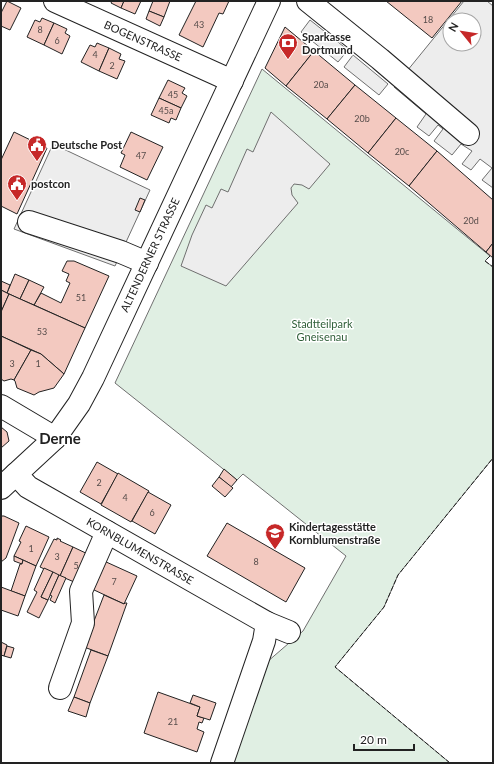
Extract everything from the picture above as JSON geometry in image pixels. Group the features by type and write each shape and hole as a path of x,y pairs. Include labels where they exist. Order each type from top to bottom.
{"street":[{"name":"BOGENSTRASSE","path":"55,1 232,81"},
{"name":"ALTENDERNER STRASSE","path":"9,481 55,438 79,404 93,378 269,1"},
{"path":"308,1 380,59 468,134"},
{"path":"29,222 122,252 147,263"},
{"path":"1,406 55,438"},
{"name":"KORNBLUMENSTRASSE","path":"9,481 28,487 267,623 289,632"},
{"path":"60,688 83,623 81,592 107,532"},
{"path":"222,763 264,641 267,623"}],"green space":[{"name":"Stadtteilpark Gneisenau","path":"262,69 490,256 485,261 493,267 493,458 398,575 384,607 335,667 450,763 232,763 267,662 303,631 346,556 243,474 237,480 115,383"}],"shaded area":[{"path":"464,1 487,1 493,6 493,188 482,180 492,168 480,159 471,170 462,164 472,151 461,144 452,155 434,141 443,129 438,125 429,136 417,127 426,114 394,87 442,28 442,52 482,52 482,12 455,12"},
{"path":"310,20 348,50 338,62 301,32"},
{"path":"353,55 388,84 379,95 344,67"},
{"path":"271,112 330,164 309,189 302,185 294,184 291,188 292,195 298,203 226,286 181,266 192,235 206,205 212,208 221,189 228,192 247,149 253,152"},
{"path":"53,144 150,190 115,266 14,229"}],"building":[{"path":"7,1 21,8 10,30 1,26 1,13"},
{"path":"112,1 124,1 121,8 111,3"},
{"path":"124,1 141,1 135,14 121,8"},
{"path":"153,1 170,1 164,17 149,11"},
{"path":"196,1 229,1 223,14 219,13 203,47 179,35"},
{"path":"386,1 462,1 453,12 442,12 442,26 432,38"},
{"path":"149,11 164,17 160,26 146,19"},
{"path":"42,18 54,23 44,45 27,37 35,20 40,22"},
{"path":"54,23 67,29 65,33 70,36 62,54 44,45"},
{"name":"Sparkasse Dortmund","path":"285,27 314,51 286,86 265,68"},
{"path":"97,43 109,48 99,71 81,62 90,45 95,47"},
{"path":"109,48 121,54 119,59 125,61 117,79 99,71"},
{"path":"314,51 355,85 327,119 286,86"},
{"path":"168,80 185,88 182,93 187,96 181,108 159,98"},
{"path":"355,85 396,118 368,153 327,119"},
{"path":"159,98 181,108 176,120 171,118 169,123 151,115"},
{"path":"396,118 437,151 409,186 368,153"},
{"path":"14,132 47,148 17,214 1,206 1,160"},
{"path":"131,132 163,147 147,180 120,167 125,155 121,153"},
{"path":"437,151 493,200 493,243 486,252 409,186"},
{"path":"140,198 145,200 140,212 135,210"},
{"path":"493,243 493,258 486,252"},
{"path":"67,261 74,261 109,276 85,328 34,305 41,293 61,303 70,283 66,281 69,274 62,271"},
{"path":"15,274 29,280 20,299 7,293"},
{"path":"29,280 44,287 34,305 20,299"},
{"path":"1,281 10,285 7,293 1,290"},
{"path":"1,290 9,294 1,312"},
{"path":"9,294 85,328 64,374 41,354 1,336 1,312"},
{"path":"1,336 31,350 14,380 11,379 4,381 1,379"},
{"path":"31,350 41,354 64,374 54,388 34,395 17,388 14,380"},
{"path":"1,427 7,432 9,441 1,448"},
{"path":"97,462 118,474 101,504 80,492"},
{"path":"224,469 237,480 231,487 219,477"},
{"path":"118,473 149,491 131,522 101,505"},
{"path":"219,477 233,488 225,497 212,486"},
{"path":"148,492 171,505 155,534 132,521"},
{"path":"1,516 19,523 6,558 1,562"},
{"path":"227,523 305,568 286,602 207,556"},
{"path":"26,526 49,537 36,566 14,556 21,542 19,541"},
{"path":"57,538 73,547 60,576 40,567 54,539 57,540"},
{"path":"73,547 92,556 79,584 60,576"},
{"path":"14,556 23,560 22,564 14,561"},
{"path":"23,560 36,566 25,596 11,591 20,564 22,564"},
{"path":"104,561 137,576 124,604 92,589"},
{"path":"44,568 53,572 41,597 48,600 39,618 27,612 37,592 34,590"},
{"path":"53,572 59,575 48,600 41,597"},
{"path":"59,575 66,578 55,603 50,600 52,596 50,595"},
{"path":"1,587 25,596 18,616 1,610"},
{"path":"104,595 124,604 127,603 108,656 84,647"},
{"path":"1,642 7,645 4,656 1,655"},
{"path":"7,646 14,648 11,658 4,656"},
{"path":"91,650 108,656 90,703 74,697"},
{"path":"158,692 200,707 197,716 204,718 202,723 199,722 197,729 204,732 197,752 144,733"},
{"path":"193,695 216,703 210,720 197,716 200,707 190,703"},
{"path":"74,697 90,703 86,717 68,711"}],"fence":[{"path":"490,256 485,261 493,267"},
{"path":"450,763 335,667 384,607 398,575 493,458"}],"place":[{"name":"Sparkasse Dortmund","path":"288,60"},
{"name":"Deutsche Post","path":"37,162"},
{"name":"postcon","path":"17,201"},
{"name":"Kindertagesstätte Kornblumenstraße","path":"275,550"}],"district":[{"name":"Derne","path":"60,439"}]}
